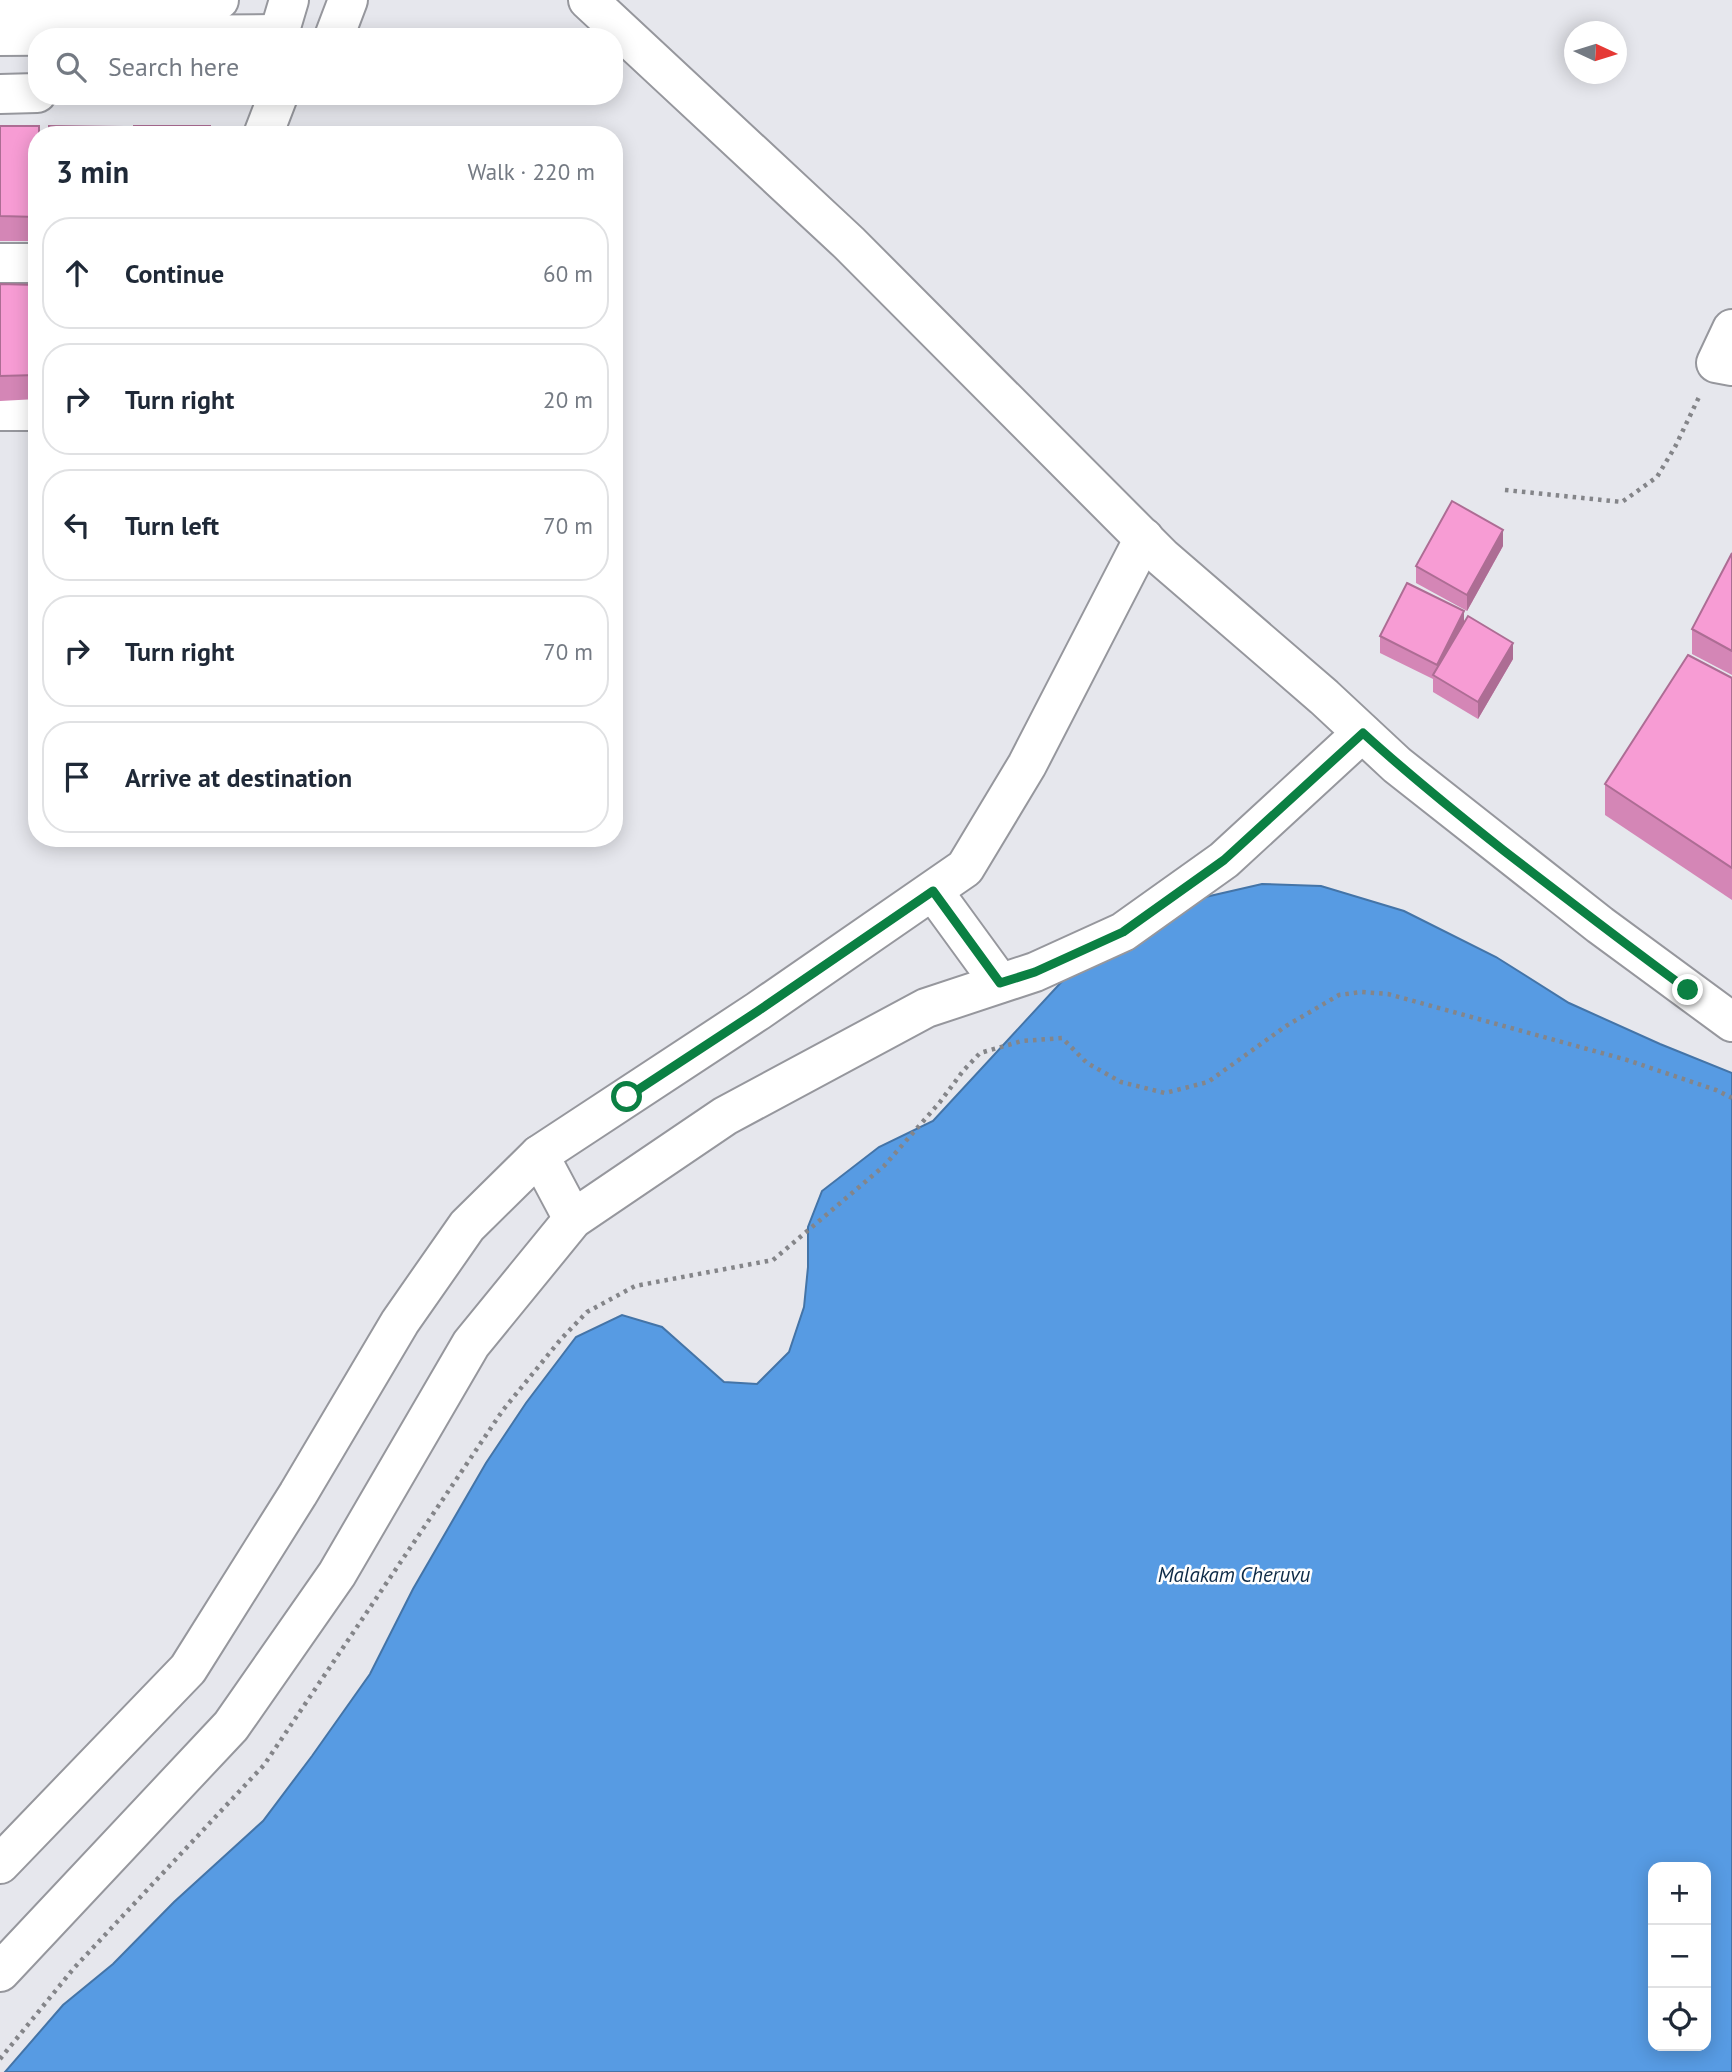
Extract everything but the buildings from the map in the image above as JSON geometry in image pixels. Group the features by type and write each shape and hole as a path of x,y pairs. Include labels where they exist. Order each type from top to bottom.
{"street":[{"path":"0,36 42,12 219,0"},
{"path":"337,28 348,0"},
{"path":"587,0 617,28"},
{"path":"0,1 42,12 282,24"},
{"path":"623,33 849,243 1163,558 1398,765 1600,925 1732,1022"},
{"path":"0,94 28,93"},
{"path":"266,126 275,105"},
{"path":"0,263 28,263"},
{"path":"1724,364 1732,329"},
{"path":"0,411 28,411"},
{"path":"0,1864 188,1669 298,1494 400,1322 467,1226 540,1155 758,1011 965,868 1027,765 1144,538"},
{"path":"0,1972 231,1726 337,1574 471,1344 573,1219 725,1116 926,1008 1035,972 1123,932 1224,860 1363,733"},
{"path":"933,891 1000,983"},
{"path":"540,1155 573,1219"}],"path":[{"path":"1505,490 1622,502 1657,477 1724,364"},
{"path":"0,2059 74,1968 264,1765 503,1410 587,1311 635,1286 773,1260 884,1166 980,1053 1022,1041 1062,1038 1087,1063 1121,1082 1165,1093 1208,1082 1318,1006 1339,995 1361,992 1388,994 1627,1060 1732,1098"}],"water":[{"name":"Malakam Cheruvu","path":"1262,884 1321,886 1404,911 1496,957 1569,1003 1732,1073 1732,2072 5,2072 63,2005 113,1964 174,1902 263,1821 370,1674 413,1589 486,1463 526,1403 576,1337 622,1315 662,1327 724,1382 757,1384 789,1352 804,1307 808,1227 822,1191 879,1147 933,1121 1066,977 1175,904"}],"route":[{"path":"627,1097 933,891 1000,983 1035,972 1123,932 1224,860 1363,733 1472,825 1688,990"}]}
